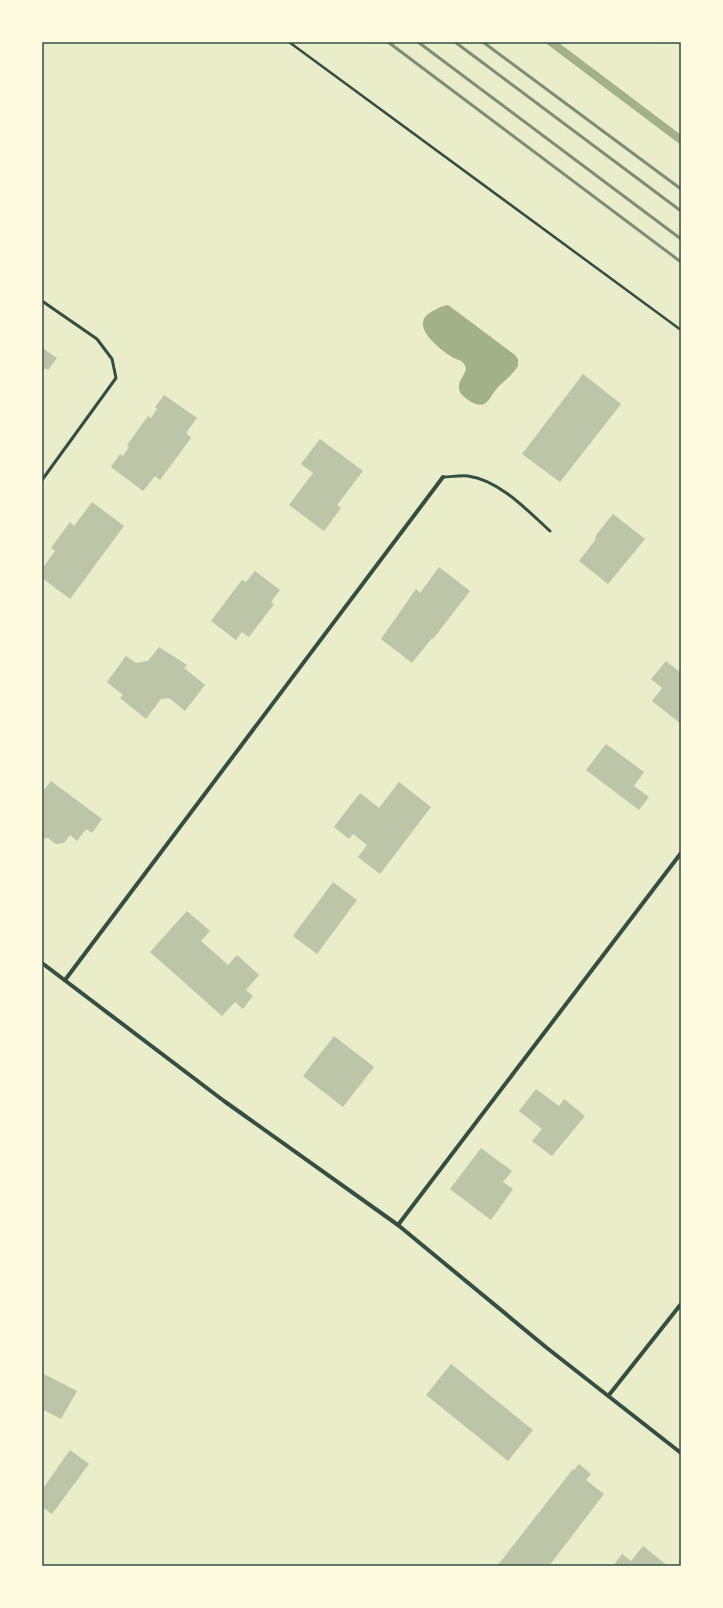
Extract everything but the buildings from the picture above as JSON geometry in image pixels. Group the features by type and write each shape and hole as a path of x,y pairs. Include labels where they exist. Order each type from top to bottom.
{"street":[{"path":"65,980 443,477"},
{"path":"398,1225 681,854"},
{"path":"42,963 224,1101 398,1225 548,1348 681,1453"},
{"path":"609,1395 681,1304"}],"lane":[{"path":"42,301 97,339 112,358 116,378 42,480"},
{"path":"443,477 468,476 483,480 507,493 550,531"}],"path":[{"path":"289,42 681,330"}],"shaded area":[{"path":"448,305 515,355 518,359 518,366 516,369 495,390 484,404 475,404 462,395 459,390 459,385 466,368 461,361 452,357 435,344 425,332 423,326 424,320 428,314 440,307"}],"waterway":[{"path":"551,42 681,140"}],"railway":[{"path":"388,42 681,262"},
{"path":"418,42 681,239"},
{"path":"455,42 681,211"},
{"path":"483,42 681,189"}]}
